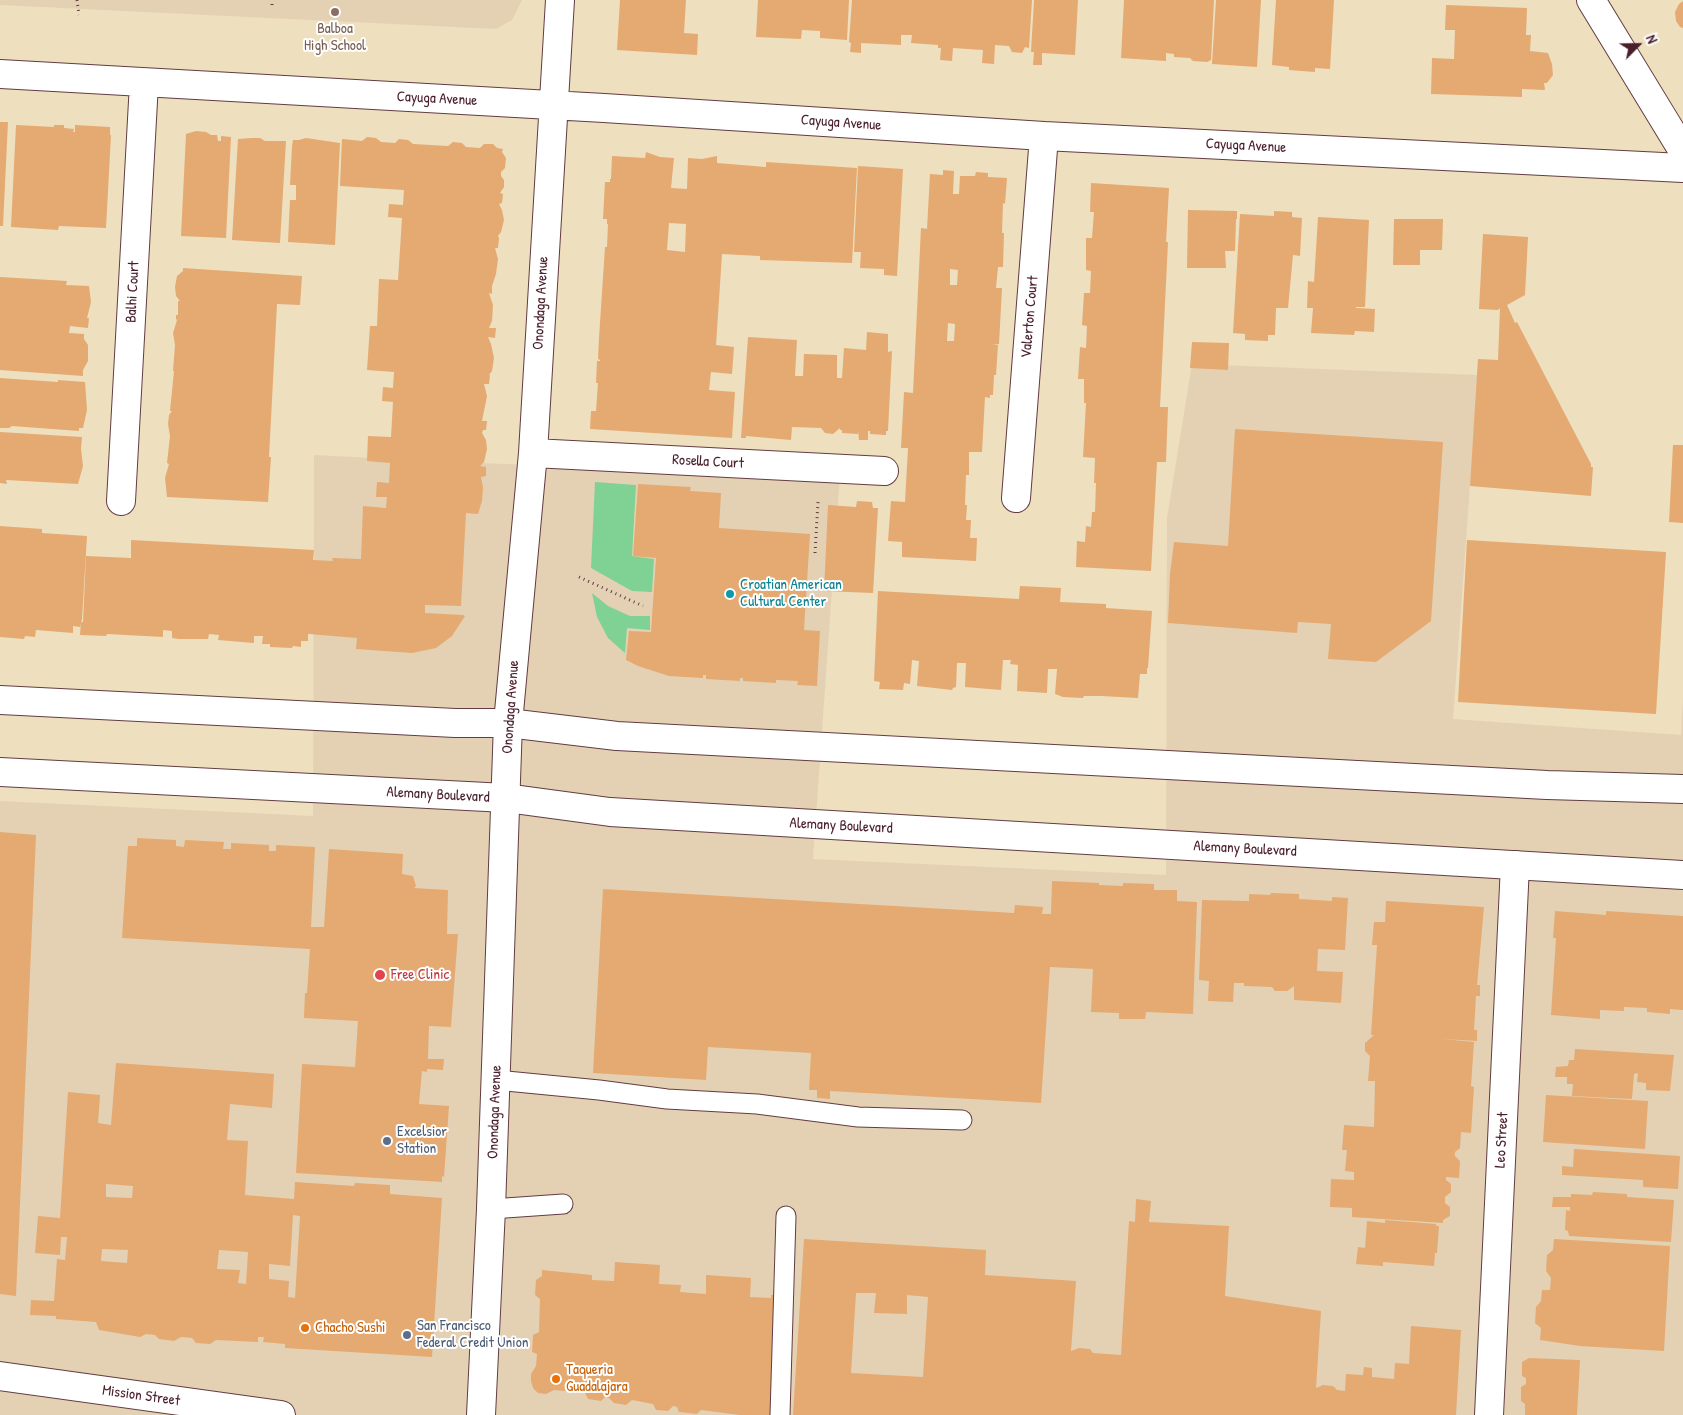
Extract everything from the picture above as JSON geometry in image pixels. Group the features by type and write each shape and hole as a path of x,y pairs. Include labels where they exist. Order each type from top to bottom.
{"street":[{"name":"Onondaga Avenue","path":"481,1415 492,1209 508,723 533,453 560,0"},
{"path":"1591,0 1683,151"},
{"name":"Cayuga Avenue","path":"0,74 604,108 1044,136 1683,168"},
{"name":"Balhi Court","path":"121,501 144,82"},
{"name":"Valerton Court","path":"1016,498 1044,136"},
{"name":"Rosella Court","path":"533,453 884,471"},
{"path":"0,700 445,722 508,723 616,736 1547,786 1683,789"},
{"name":"Alemany Boulevard","path":"0,772 506,798 610,812 1683,875"},
{"name":"Leo Street","path":"1489,1415 1515,865"},
{"name":"Mission Street","path":"0,1376 281,1415"}],"lane":[{"path":"496,1080 667,1099 757,1104 858,1117 962,1120"},
{"path":"492,1209 563,1204"},
{"path":"780,1415 786,1216"}],"path":[{"path":"77,0 79,15"},
{"path":"272,0 272,5"},
{"path":"815,553 819,498"},
{"path":"579,577 643,606"}],"shaded area":[{"name":"Balboa High School","path":"0,0 522,0 512,20 496,29 0,5"},
{"path":"1192,364 1478,375 1453,719 1681,735 1683,699 1683,1415 0,1415 0,801 313,816 314,455 475,463 840,475 813,859 1166,875 1167,518"}],"green space":[{"path":"595,482 636,485 632,556 654,559 652,592 632,591 591,568"},
{"path":"592,593 608,606 630,616 650,616 650,630 627,628 625,653 608,638 597,617"}],"building":[{"path":"620,0 686,0 684,33 698,34 697,55 617,50"},
{"path":"758,0 849,0 847,40 820,38 820,31 802,30 801,39 756,37"},
{"path":"852,0 1032,0 1029,48 1025,47 1022,53 1012,52 1009,46 995,45 994,64 982,63 983,50 953,48 952,61 940,60 941,48 938,48 938,45 911,43 912,35 901,35 901,45 861,43 861,53 850,52"},
{"path":"1034,0 1078,0 1075,55 1042,53 1042,65 1033,65 1034,52 1031,52"},
{"path":"1124,0 1214,0 1211,60 1207,62 1193,61 1190,58 1174,57 1174,54 1166,53 1166,61 1121,58"},
{"path":"1216,0 1261,0 1257,67 1212,64"},
{"path":"1276,0 1334,0 1330,69 1315,68 1315,72 1289,70 1289,67 1272,65"},
{"path":"1683,1 1683,28 1676,21 1675,12"},
{"path":"1446,5 1527,8 1526,35 1531,35 1530,51 1548,53 1552,64 1553,75 1547,83 1544,83 1545,90 1522,89 1522,97 1431,94 1432,58 1454,59 1455,30 1445,30"},
{"path":"0,122 8,122 3,226 0,226"},
{"path":"16,125 54,127 54,125 64,125 64,128 74,129 73,132 75,132 75,125 110,127 106,228 59,226 58,230 11,227"},
{"path":"196,131 217,135 218,141 221,141 221,136 231,137 226,238 181,236 186,134"},
{"path":"367,137 376,138 381,142 395,143 399,139 408,140 413,144 448,146 453,142 462,143 466,147 480,148 484,144 493,144 497,148 503,149 502,152 506,158 505,168 501,172 504,187 500,193 503,194 502,203 499,204 504,220 498,236 498,248 495,248 498,259 496,274 492,286 492,294 489,293 493,305 492,321 489,328 496,328 495,338 488,337 494,358 492,371 489,375 489,384 484,384 487,396 482,421 487,421 486,430 483,430 482,433 486,440 487,449 484,462 480,466 486,467 486,476 481,477 483,487 482,501 478,514 466,513 461,606 425,605 425,613 465,616 452,636 436,648 412,653 356,649 357,638 309,634 308,641 301,641 301,647 293,646 292,648 270,647 270,644 262,644 263,636 254,636 254,643 218,640 219,635 209,634 208,639 172,638 172,631 163,630 163,637 107,634 106,636 80,635 81,622 83,622 86,556 131,558 131,540 314,550 313,560 333,561 332,558 361,559 363,506 386,508 387,497 376,497 377,482 389,483 390,463 367,461 368,436 391,437 393,402 382,401 383,387 393,388 394,372 367,370 370,326 377,326 379,279 398,280 402,218 388,217 389,204 403,205 404,190 340,186 342,139 362,141"},
{"path":"260,138 265,141 286,141 280,243 232,240 238,139"},
{"path":"306,138 340,143 335,245 288,242 290,200 296,200 296,185 290,185 293,140"},
{"path":"646,152 660,157 674,158 671,188 687,189 688,158 702,159 717,156 717,163 766,167 766,162 857,168 852,263 760,260 760,256 722,254 716,345 734,347 732,374 711,372 709,390 735,392 732,438 590,429 591,411 596,411 597,361 600,361 598,359 599,338 605,247 607,247 608,224 607,219 603,219 605,182 610,182 611,179 612,156 645,158","holes":["669,223 686,224 685,252 667,250"]},
{"path":"858,166 903,169 897,276 884,275 884,269 860,268 861,252 854,252"},
{"path":"943,170 954,171 953,194 959,194 960,176 975,176 976,172 988,173 988,177 1007,178 1005,204 1003,203 1003,267 998,267 996,288 1002,288 999,344 992,345 998,345 996,375 994,375 993,395 990,395 990,398 985,397 982,452 969,452 969,475 966,475 966,520 971,520 970,538 977,538 976,561 902,557 902,542 888,541 891,501 905,502 908,448 901,448 904,392 913,393 921,228 927,229 930,174 943,175","holes":["950,269 958,270 957,285 950,285","948,323 955,324 954,341 947,341"]},
{"path":"1091,183 1169,188 1160,407 1168,407 1166,462 1157,462 1151,571 1076,567 1077,541 1085,542 1086,526 1091,527 1092,512 1095,512 1095,458 1083,457 1086,403 1084,403 1084,379 1078,379 1080,347 1086,348 1087,326 1082,325 1084,293 1090,293 1091,271 1086,270 1086,238 1092,238 1094,212 1090,212"},
{"path":"1188,210 1237,211 1235,251 1225,251 1226,268 1187,268"},
{"path":"1274,211 1292,212 1292,217 1302,218 1300,256 1293,255 1288,308 1276,308 1275,335 1268,335 1268,341 1245,340 1245,334 1233,333 1240,214 1274,216"},
{"path":"1318,217 1369,220 1365,307 1356,308 1375,309 1374,332 1355,331 1354,335 1311,333 1313,308 1307,308 1308,281 1314,282"},
{"path":"1394,219 1443,219 1442,250 1420,250 1420,265 1393,265"},
{"path":"1483,234 1528,237 1525,295 1507,305 1591,467 1593,467 1591,496 1470,486 1478,359 1498,360 1500,308 1498,310 1479,309"},
{"path":"183,268 302,276 300,305 277,304 268,502 167,497 165,478 169,464 167,463 170,436 168,424 169,415 172,411 170,411 175,345 173,333 177,320 176,315 178,315 178,301 180,301 176,296 175,287 177,276 183,271"},
{"path":"0,277 67,281 66,285 89,286 91,302 87,318 89,318 88,328 70,326 69,333 84,334 84,339 88,345 88,361 83,370 83,376 0,370"},
{"path":"867,332 888,334 888,352 892,351 888,431 886,431 886,435 870,434 870,431 868,431 868,440 859,440 858,430 858,434 842,433 840,428 833,434 825,433 821,428 792,427 791,440 746,436 746,438 741,438 748,337 797,340 795,376 803,376 804,354 837,355 837,378 842,378 844,348 866,350"},
{"path":"1192,342 1229,343 1228,370 1190,368"},
{"path":"0,378 85,382 87,410 83,428 79,428 79,431 12,426 0,428"},
{"path":"1235,429 1443,442 1431,621 1376,662 1328,659 1331,624 1298,622 1297,633 1168,623 1170,574 1174,542 1228,546"},
{"path":"0,432 82,437 83,466 78,484 6,480 7,484 0,483"},
{"path":"1673,445 1683,445 1683,523 1669,522"},
{"name":"Croatian American Cultural Center","path":"638,484 691,487 690,491 721,493 719,528 810,534 804,630 820,631 817,686 797,685 798,681 776,680 776,683 743,681 743,678 740,678 740,681 706,679 706,675 703,675 703,678 669,676 626,660 629,631 651,632 656,558 633,556"},
{"path":"857,501 872,502 873,508 878,508 873,593 824,591 828,505 856,507"},
{"path":"0,526 42,529 42,533 87,536 82,619 80,627 73,626 73,633 36,630 35,637 25,636 24,639 0,637"},
{"path":"1467,540 1666,552 1656,714 1458,702"},
{"path":"1020,586 1061,588 1060,602 1106,604 1106,608 1152,611 1148,668 1147,674 1140,674 1138,698 1101,696 1084,696 1083,698 1063,697 1055,694 1057,669 1048,669 1047,693 1017,691 1018,665 1010,664 1011,660 1003,660 1001,690 965,687 966,663 957,663 956,687 952,690 917,686 919,661 912,660 910,684 904,683 903,690 879,689 880,682 874,681 878,591 1019,599"},
{"path":"0,832 36,835 16,1296 0,1294"},
{"path":"137,838 176,840 176,846 184,847 185,840 224,842 223,849 231,849 231,843 269,845 269,851 276,851 276,845 315,847 311,927 324,927 329,849 403,854 402,874 413,876 416,886 414,888 448,890 447,934 458,934 451,1027 429,1026 428,1059 444,1059 443,1070 427,1069 427,1072 422,1071 419,1104 449,1106 444,1177 442,1176 442,1182 296,1173 302,1064 355,1067 358,1021 304,1018 310,949 122,938 128,846 137,846"},
{"path":"1052,881 1123,886 1123,883 1154,884 1154,890 1177,890 1177,901 1197,902 1193,1014 1146,1012 1145,1019 1119,1019 1119,1013 1091,1012 1093,969 1050,967 1041,1103 830,1091 830,1099 817,1098 817,1090 809,1090 811,1053 708,1047 706,1080 593,1073 603,889 1014,913 1015,905 1043,907 1042,914 1051,914"},
{"path":"1271,893 1299,894 1299,899 1332,901 1332,897 1348,898 1345,950 1318,949 1317,971 1343,972 1341,1003 1294,1000 1294,986 1287,991 1275,991 1272,987 1244,986 1244,983 1234,983 1233,1002 1208,1001 1209,981 1199,980 1202,900 1249,901 1249,894 1270,895"},
{"path":"1386,901 1484,907 1477,985 1480,985 1480,996 1476,996 1474,1030 1477,1030 1477,1041 1443,1039 1474,1042 1471,1086 1474,1087 1471,1133 1461,1132 1460,1148 1455,1152 1455,1156 1460,1161 1459,1178 1446,1177 1446,1180 1451,1184 1451,1192 1445,1197 1445,1203 1450,1207 1450,1216 1443,1220 1443,1223 1352,1217 1352,1208 1330,1207 1331,1179 1354,1180 1354,1172 1345,1171 1347,1150 1342,1150 1344,1125 1374,1127 1375,1081 1368,1081 1370,1056 1365,1051 1365,1043 1374,1035 1371,1035 1377,945 1372,945 1374,922 1385,922"},
{"path":"1555,911 1606,915 1606,911 1683,916 1683,1010 1670,1009 1670,1014 1647,1012 1647,1008 1624,1007 1624,1011 1600,1010 1600,1019 1551,1015 1556,938 1553,938"},
{"path":"1575,1049 1674,1055 1670,1091 1646,1090 1646,1083 1637,1082 1638,1073 1634,1074 1632,1099 1572,1096 1573,1084 1567,1084 1567,1077 1555,1077 1556,1067 1568,1066 1569,1060 1574,1060"},
{"path":"116,1063 274,1074 272,1108 230,1104 227,1140 248,1141 245,1195 294,1199 295,1182 354,1186 355,1183 390,1185 390,1194 442,1198 432,1357 285,1348 285,1344 263,1342 264,1337 258,1337 258,1342 216,1340 210,1344 196,1343 192,1338 181,1337 174,1341 159,1339 155,1335 146,1334 140,1337 99,1330 96,1322 56,1319 56,1316 30,1315 31,1300 54,1301 57,1259 65,1260 67,1237 61,1237 60,1255 35,1253 38,1216 60,1218 68,1092 100,1095 98,1123 111,1125","holes":["106,1184 133,1186 132,1198 106,1197","293,1215 300,1216 295,1298 288,1297 289,1281 269,1279 269,1264 290,1266","102,1249 128,1250 127,1263 101,1261","219,1250 248,1252 246,1284 238,1283 240,1270 217,1269"]},
{"path":"1546,1095 1648,1101 1645,1149 1543,1142"},
{"path":"1574,1149 1680,1156 1678,1189 1643,1187 1643,1180 1562,1175 1562,1166 1573,1167"},
{"path":"1593,1192 1627,1194 1627,1197 1674,1200 1671,1242 1569,1236 1568,1231 1565,1230 1566,1210 1570,1211 1570,1207 1552,1207 1553,1197 1571,1197 1571,1194 1592,1195"},
{"path":"1136,1199 1151,1201 1149,1222 1229,1226 1225,1296 1321,1311 1316,1388 1323,1385 1333,1386 1337,1390 1345,1391 1346,1374 1363,1375 1364,1367 1372,1368 1372,1377 1394,1379 1395,1363 1409,1364 1411,1326 1461,1330 1456,1415 793,1415 804,1239 986,1250 985,1275 1076,1281 1071,1351 1079,1348 1090,1349 1093,1353 1121,1355 1129,1221 1135,1222","holes":["856,1293 876,1293 874,1313 907,1314 907,1295 928,1297 923,1377 851,1373"]},
{"path":"1385,1220 1436,1224 1436,1226 1439,1226 1434,1266 1383,1262 1383,1266 1356,1264 1358,1247 1365,1248 1367,1221 1385,1223"},
{"path":"1554,1239 1670,1246 1664,1351 1580,1346 1540,1340 1541,1328 1535,1323 1536,1307 1541,1301 1542,1290 1550,1290 1551,1278 1546,1271 1547,1255 1553,1250"},
{"path":"615,1262 660,1265 659,1284 681,1285 680,1292 706,1294 706,1275 751,1278 750,1297 771,1298 771,1295 776,1295 777,1378 771,1381 774,1415 740,1415 701,1410 697,1414 679,1412 677,1407 673,1406 668,1411 656,1410 653,1404 632,1400 626,1405 614,1403 605,1397 601,1401 588,1399 585,1393 554,1390 546,1394 538,1393 533,1388 531,1381 531,1374 536,1366 537,1354 532,1352 533,1335 539,1332 540,1299 535,1295 536,1280 542,1276 542,1270 592,1275 592,1280 614,1281"},
{"path":"1529,1358 1580,1360 1577,1415 1525,1415 1525,1404 1521,1401 1521,1387 1526,1384 1526,1378 1522,1376 1522,1362"}],"place":[{"name":"Balboa High School","path":"335,12"},
{"name":"Croatian American Cultural Center","path":"730,594"},
{"name":"Free Clinic","path":"380,975"},
{"name":"Excelsior Station","path":"387,1141"},
{"name":"Chacho Sushi","path":"305,1328"},
{"name":"San Francisco Federal Credit Union","path":"407,1335"},
{"name":"Taqueria Guadalajara","path":"556,1379"}]}
